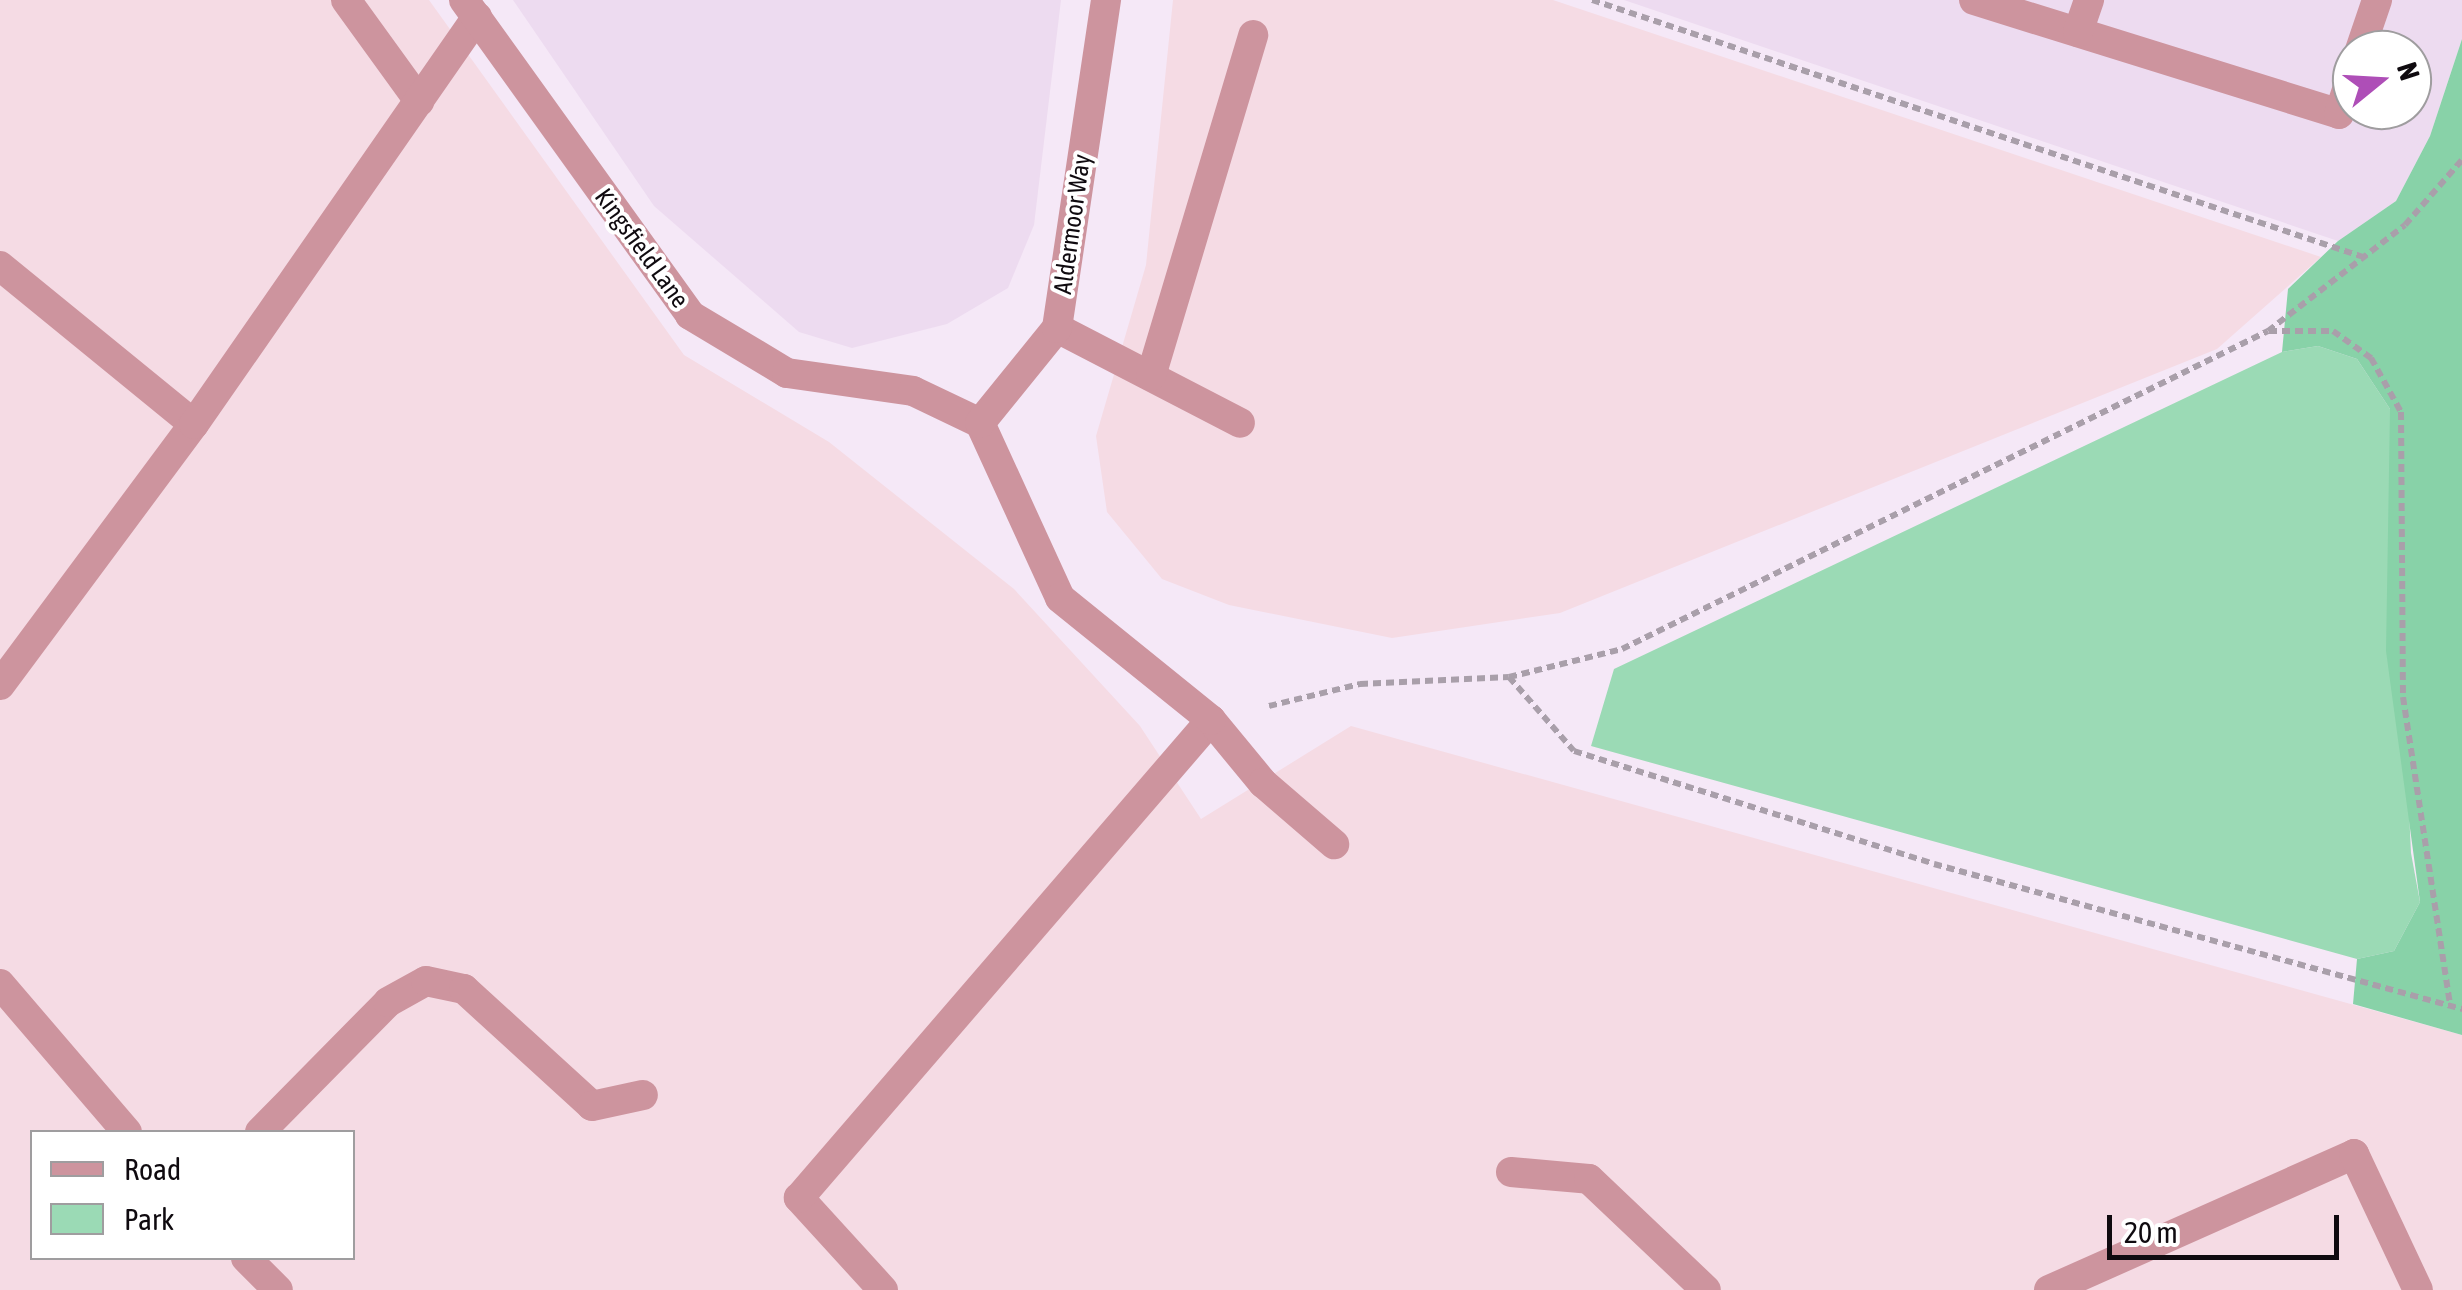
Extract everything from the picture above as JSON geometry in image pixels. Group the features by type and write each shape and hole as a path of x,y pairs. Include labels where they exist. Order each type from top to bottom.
{"street":[{"path":"346,0 419,101"},
{"name":"Aldermoor Way","path":"980,422 1056,328 1106,0"},
{"path":"1974,0 2332,111"},
{"path":"2078,32 2089,0"},
{"path":"2367,30 2377,0"},
{"path":"0,685 194,424 419,101 470,9"},
{"name":"Kingsfield Lane","path":"470,9 690,315 787,373 913,391 980,422"},
{"path":"1151,376 1253,34"},
{"path":"0,266 194,424"},
{"path":"1056,328 1240,423"},
{"path":"980,422 1060,598 1211,720 1262,783 1334,844"},
{"path":"883,1290 800,1198 1211,720"},
{"path":"262,1130 388,1002 426,981 464,989 592,1106 643,1095"},
{"path":"0,984 125,1130"},
{"path":"2049,1290 2354,1154 2418,1290"},
{"path":"1511,1172 1589,1179 1706,1290"},
{"path":"248,1260 278,1290"}],"path":[{"path":"1592,0 2363,257"},
{"path":"1211,720 1360,684 1509,677 1622,649 2268,331 2406,225 2462,160"},
{"path":"2268,331 2333,331 2372,358 2401,412 2403,696 2450,1004"},
{"path":"1509,677 1574,751 1934,864 2462,1009"}],"shaded area":[{"path":"0,0 429,0 684,355 829,442 1014,589 1140,726 1201,819 1351,726 2462,1035 2462,1290 0,1290"},
{"path":"513,0 1061,0 1034,225 1008,288 947,324 852,348 799,332 654,206"},
{"path":"1173,0 1553,0 2321,257 2217,349 1560,613 1392,638 1229,605 1162,579 1107,512 1096,436 1146,265"},
{"path":"1624,0 2462,0 2462,39 2432,130 2432,30 2332,30 2332,130 2432,130 2396,201 2338,241"}],"green space":[{"path":"2462,39 2462,1035 2353,1004 2357,959 2394,951 2420,902 2386,651 2390,409 2357,359 2318,346 2282,352 2288,289 2338,241 2396,201 2432,130"},
{"path":"2318,346 2357,359 2390,409 2411,853 2420,902 2394,951 2357,959 1591,746 1614,669 2282,352"}]}
